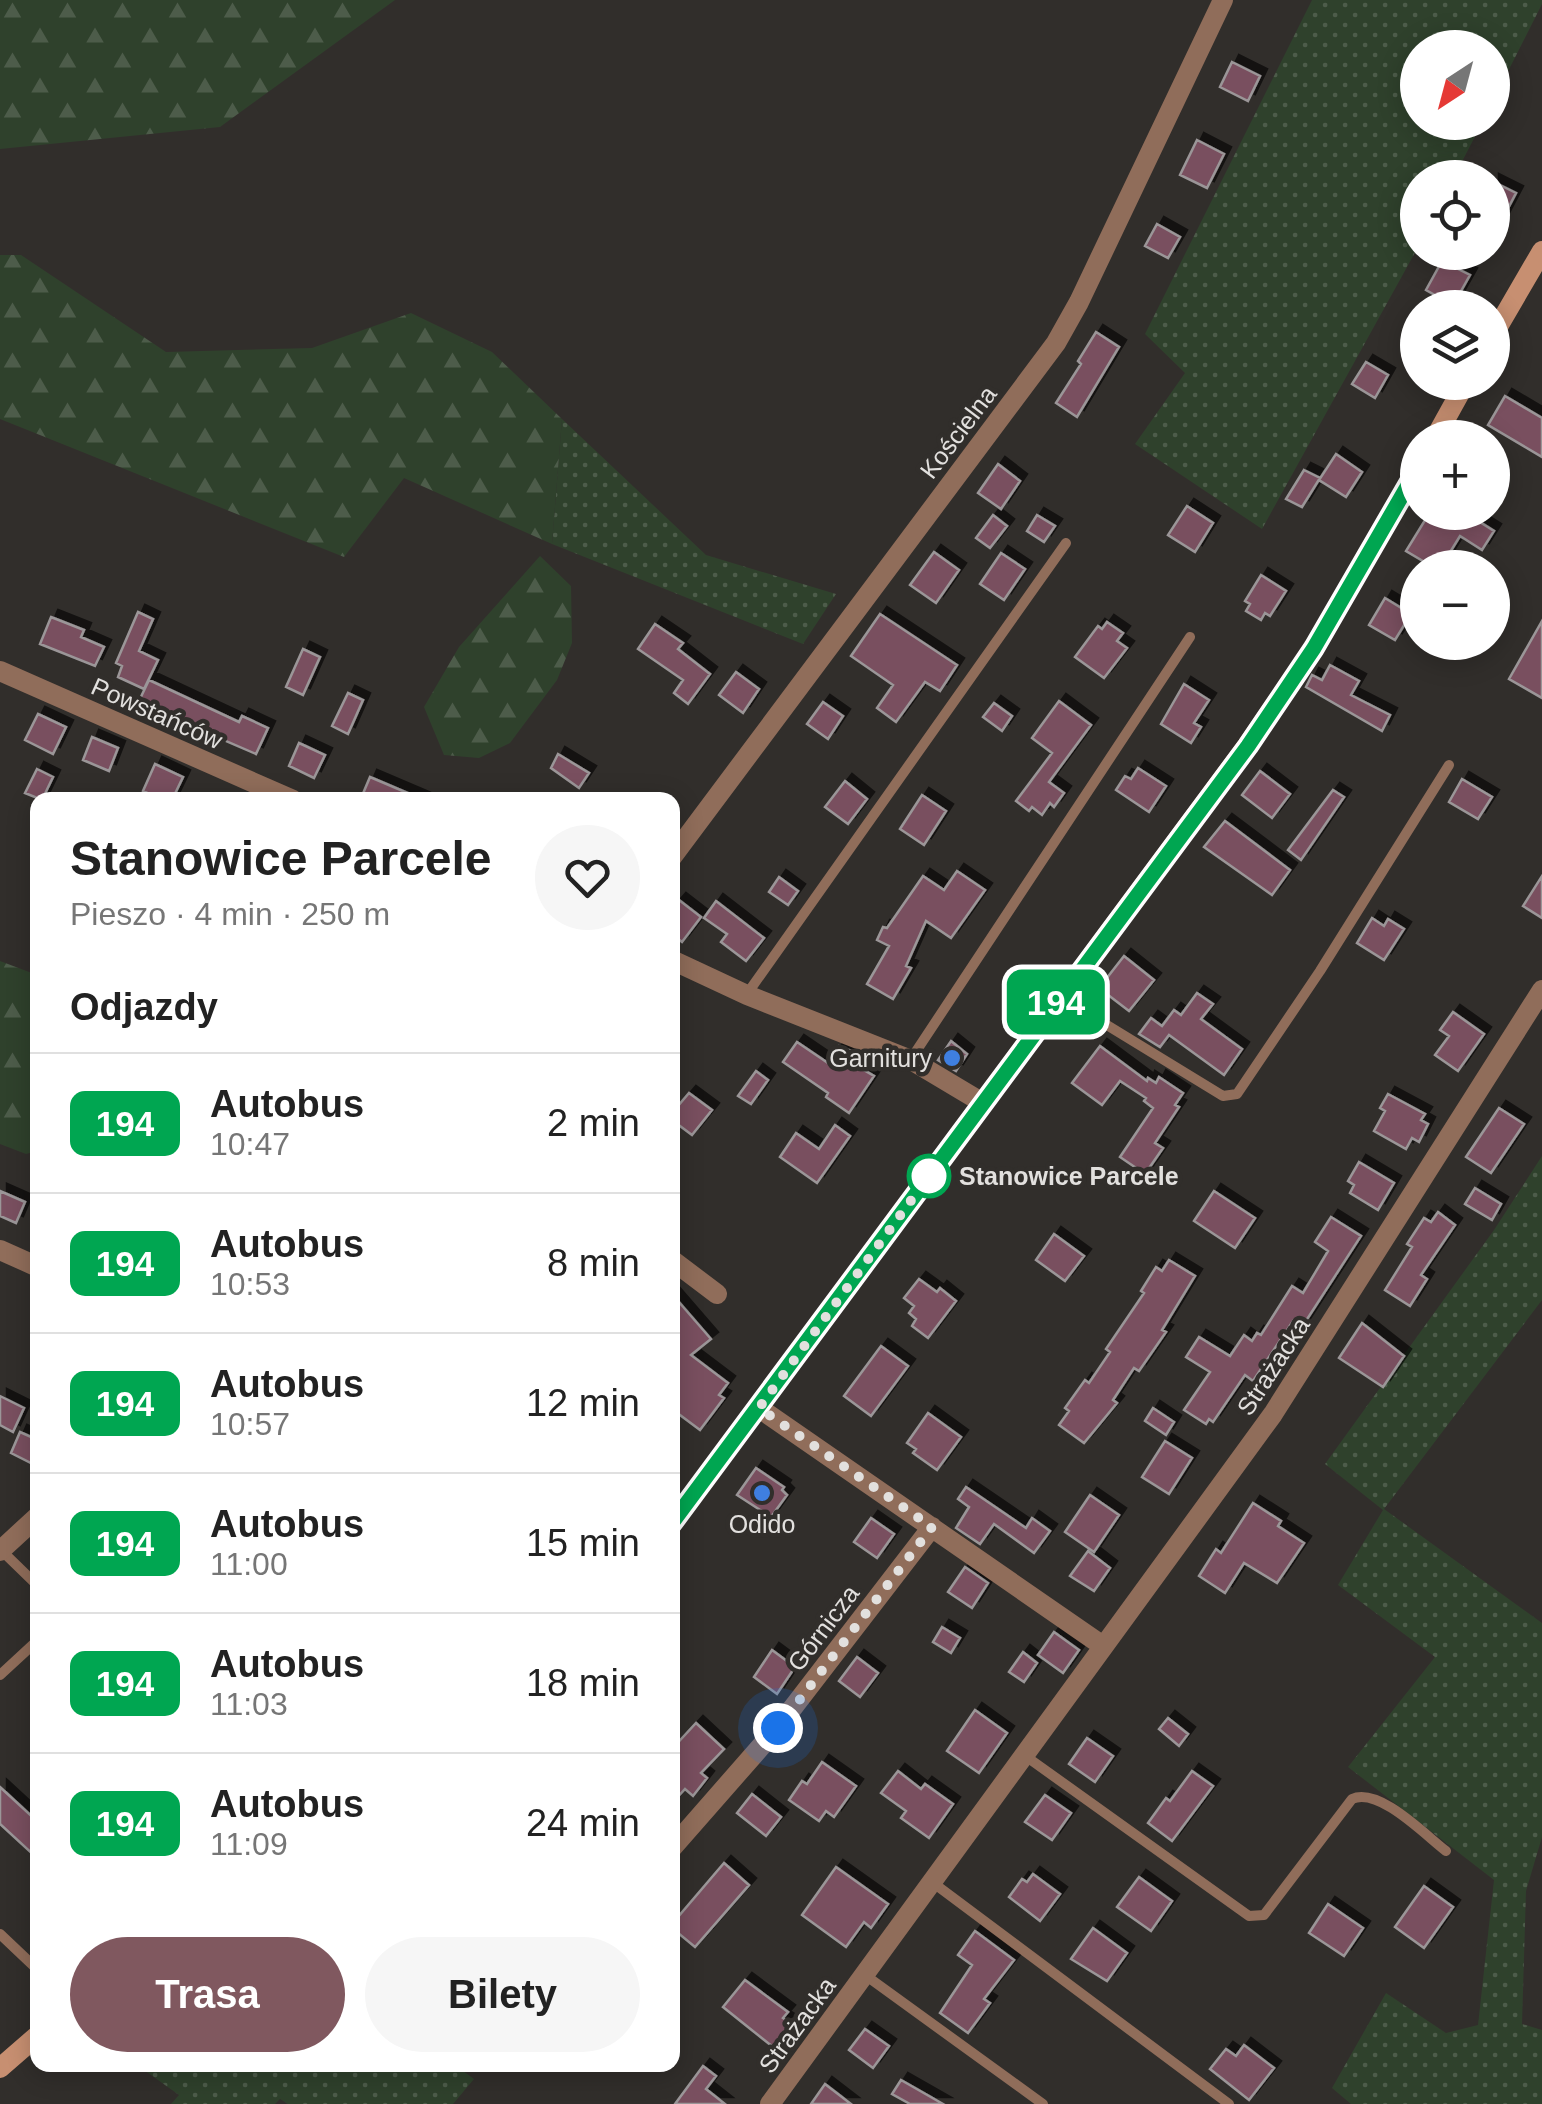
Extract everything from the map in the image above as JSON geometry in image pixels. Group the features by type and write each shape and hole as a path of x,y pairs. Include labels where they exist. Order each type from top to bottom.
{"main road":[{"path":"1510,306 1542,251"},
{"path":"680,1512 1248,746 1314,648 1400,499"},
{"path":"0,2068 30,2042"}],"street":[{"name":"Kościelna","path":"680,846 1056,343 1222,0"},
{"name":"Powstańców","path":"0,672 275,792"},
{"path":"680,964 746,995 911,1060 983,1103"},
{"name":"Strażacka","path":"770,2104 1273,1414 1542,990"},
{"path":"2,1256 30,1265"},
{"path":"680,1266 717,1294"},
{"path":"759,1408 1103,1646"},
{"path":"1,1551 30,1524"},
{"name":"Górnicza","path":"680,1839 778,1728 932,1527"}],"lane":[{"path":"746,995 1066,544"},
{"path":"911,1060 1190,638"},
{"path":"1060,996 1224,1096 1237,1094 1320,971 1449,765"},
{"path":"1,1551 30,1578"},
{"path":"0,1675 30,1647"},
{"path":"1024,1754 1250,1916 1264,1915 1352,1799 1362,1795 1378,1798 1446,1851"},
{"path":"932,1882 1230,2104"},
{"path":"0,1934 30,1962"},
{"name":"Strażacka","path":"864,1975 1043,2104"}],"green space":[{"path":"0,0 395,0 220,127 0,149"},
{"path":"1312,0 1542,0 1510,67 1510,30 1400,30 1400,140 1473,140 1463,160 1400,160 1400,270 1405,270 1262,529 1135,444 1185,373 1145,334"},
{"path":"0,255 21,255 166,352 312,348 411,313 492,352 562,419 552,544 404,478 344,557 0,419"},
{"path":"562,419 706,555 836,594 803,644 552,544"},
{"path":"540,556 571,586 572,643 557,680 510,743 479,758 444,755 424,707 459,647"},
{"path":"0,961 30,972 30,1153 0,1144"},
{"path":"1542,1156 1542,1300 1384,1509 1542,1623 1542,1837 1526,1891 1522,2024 1542,2030 1542,2104 1351,2104 1332,2088 1386,1993 1446,2033 1478,2025 1494,1880 1348,1767 1435,1657 1338,1585 1383,1510 1325,1464 1494,1230"},
{"path":"147,2072 464,2072 474,2079 453,2104 288,2104 280,2099 275,2104 171,2104 179,2095"}],"building":[{"path":"1232,62 1260,76 1248,101 1220,87"},
{"path":"1197,140 1224,154 1207,188 1180,175"},
{"path":"1157,224 1180,237 1168,258 1145,246"},
{"path":"1437,270 1460,270 1470,275 1462,290 1426,290"},
{"path":"1096,332 1119,347 1077,417 1056,403"},
{"path":"1366,362 1388,375 1375,398 1352,384"},
{"path":"1510,399 1542,418 1542,457 1510,438 1510,420 1491,420 1503,400"},
{"path":"1336,454 1362,472 1346,497 1319,480"},
{"path":"998,464 1020,481 1001,509 978,493"},
{"path":"1304,470 1320,478 1302,507 1286,499"},
{"path":"1187,506 1213,523 1195,552 1168,535"},
{"path":"993,515 1007,526 990,548 976,538"},
{"path":"1037,515 1055,526 1044,542 1027,531"},
{"path":"1419,530 1494,531 1482,550 1460,536 1451,550 1407,550"},
{"path":"934,552 959,570 936,603 910,585"},
{"path":"1001,553 1025,569 1004,600 980,584"},
{"path":"1261,575 1286,591 1270,616 1265,613 1261,620 1246,611 1250,604 1245,601"},
{"path":"1385,598 1400,607 1400,632 1395,640 1369,625"},
{"path":"138,612 153,619 139,651 158,660 144,689 118,677 122,666 116,663"},
{"path":"880,614 957,665 940,691 925,682 896,722 877,708 893,685 851,656"},
{"path":"51,617 84,630 81,637 104,647 95,666 40,644"},
{"path":"1542,621 1542,698 1509,679"},
{"path":"1107,622 1123,633 1117,641 1127,648 1104,678 1075,657 1098,626 1102,629"},
{"path":"655,624 683,643 678,649 710,674 688,704 674,693 683,680 638,649"},
{"path":"303,649 320,657 303,695 286,687"},
{"path":"1330,665 1359,681 1351,695 1390,715 1382,731 1306,687 1312,675 1322,680"},
{"path":"736,672 759,689 743,713 719,695"},
{"path":"149,680 239,722 242,716 268,728 256,754 138,703"},
{"path":"1184,684 1209,700 1194,723 1201,727 1191,743 1161,724"},
{"path":"348,693 363,700 348,734 332,726"},
{"path":"1059,701 1091,725 1049,782 1064,793 1042,815 1016,801 1052,753 1032,738"},
{"path":"823,702 843,716 828,739 807,724"},
{"path":"994,703 1012,716 1002,731 983,717"},
{"path":"38,714 66,727 53,754 25,740"},
{"path":"92,737 118,748 109,771 83,760"},
{"path":"299,743 325,755 314,778 289,766"},
{"path":"558,754 589,773 579,788 551,768"},
{"path":"155,764 183,777 176,792 143,791"},
{"path":"1138,768 1166,786 1149,812 1116,790 1125,776 1131,779"},
{"path":"37,769 53,777 46,792 25,793"},
{"path":"1260,771 1290,794 1272,818 1242,795"},
{"path":"370,777 405,792 364,792"},
{"path":"1462,779 1492,797 1478,819 1449,802"},
{"path":"845,781 867,799 848,824 825,807"},
{"path":"1333,790 1344,797 1301,860 1288,850"},
{"path":"922,795 946,811 924,845 900,829"},
{"path":"1225,821 1290,870 1272,895 1204,847"},
{"path":"957,871 985,890 951,938 926,921 906,966 911,968 893,999 867,984 889,946 877,940 883,927 887,928 923,876 944,890"},
{"path":"1542,876 1542,918 1523,906"},
{"path":"779,877 798,891 788,905 769,892"},
{"path":"680,901 701,917 680,940"},
{"path":"716,901 764,938 746,961 721,942 727,934 704,918"},
{"path":"1372,918 1384,926 1388,919 1404,929 1384,960 1357,943"},
{"path":"1124,956 1154,980 1129,1011 1099,988"},
{"path":"1197,993 1213,1004 1201,1019 1242,1049 1224,1075 1169,1035 1160,1047 1139,1034 1151,1018 1162,1026 1174,1010 1181,1015"},
{"path":"1453,1012 1484,1034 1458,1071 1435,1055 1449,1036 1440,1030"},
{"name":"Garnitury","path":"951,1041 967,1054 956,1071 938,1060"},
{"path":"797,1042 828,1063 839,1046 871,1059 864,1070 874,1076 849,1113 783,1062"},
{"path":"1100,1046 1147,1081 1148,1078 1156,1083 1159,1077 1183,1093 1175,1105 1179,1107 1155,1143 1163,1148 1145,1174 1120,1157 1153,1108 1144,1101 1146,1098 1120,1081 1102,1105 1072,1083"},
{"path":"756,1071 768,1080 751,1104 738,1096"},
{"path":"689,1093 712,1110 692,1135 680,1126 680,1104"},
{"path":"1388,1094 1425,1114 1421,1120 1428,1124 1419,1142 1412,1138 1406,1149 1374,1131 1385,1111 1380,1108"},
{"path":"1499,1108 1524,1124 1491,1173 1466,1157"},
{"path":"835,1125 850,1136 817,1183 780,1157 796,1133 819,1149"},
{"path":"1359,1162 1394,1183 1378,1210 1350,1193 1354,1185 1348,1181"},
{"path":"1475,1188 1501,1204 1492,1220 1465,1204"},
{"path":"0,1191 25,1202 16,1223 0,1216"},
{"path":"1214,1191 1255,1218 1235,1248 1194,1221"},
{"path":"1438,1212 1455,1225 1421,1275 1427,1279 1410,1306 1385,1290 1412,1247 1407,1244 1424,1218 1431,1222"},
{"path":"1331,1217 1361,1236 1302,1327 1293,1321 1253,1381 1245,1375 1213,1422 1209,1419 1206,1424 1184,1410 1210,1372 1186,1357 1199,1337 1230,1356 1244,1335 1252,1341 1257,1333 1261,1335 1292,1286 1303,1293 1328,1251 1315,1242"},
{"path":"1054,1234 1084,1256 1065,1281 1036,1260"},
{"path":"1169,1260 1195,1276 1162,1330 1166,1332 1139,1371 1134,1368 1113,1400 1117,1403 1084,1443 1059,1425 1069,1411 1065,1408 1085,1380 1089,1383 1110,1352 1106,1349 1144,1293 1141,1291 1156,1267 1162,1271"},
{"path":"919,1279 956,1301 928,1338 912,1326 916,1319 909,1313 914,1306 904,1298"},
{"path":"680,1303 711,1339 691,1355 728,1383 719,1395 724,1398 700,1430 680,1415"},
{"path":"1362,1323 1404,1356 1383,1387 1339,1358"},
{"path":"881,1346 908,1366 871,1416 844,1396"},
{"path":"0,1396 24,1408 13,1432 0,1425"},
{"path":"1153,1408 1174,1422 1166,1435 1145,1421"},
{"path":"928,1413 961,1437 937,1470 913,1453 916,1449 907,1443"},
{"path":"20,1432 30,1436 30,1462 11,1453"},
{"path":"1165,1441 1192,1458 1169,1494 1142,1477"},
{"name":"Odido","path":"756,1468 784,1487 787,1495 771,1517 737,1495"},
{"path":"966,1487 1026,1528 1032,1518 1050,1531 1034,1553 994,1524 980,1544 956,1528 969,1507 958,1499"},
{"path":"1090,1495 1119,1515 1094,1552 1065,1532"},
{"path":"1253,1503 1281,1521 1278,1526 1304,1543 1277,1583 1244,1563 1225,1593 1199,1576 1216,1549 1221,1553"},
{"path":"871,1518 894,1534 877,1558 854,1542"},
{"path":"1088,1551 1110,1568 1094,1591 1070,1576"},
{"path":"965,1567 988,1583 972,1608 948,1592"},
{"path":"942,1627 960,1638 951,1653 933,1642"},
{"path":"1054,1632 1079,1650 1063,1673 1038,1655"},
{"path":"772,1650 795,1667 777,1694 754,1677"},
{"path":"1023,1652 1037,1663 1024,1682 1009,1672"},
{"path":"857,1657 878,1673 860,1697 839,1681"},
{"path":"975,1710 1007,1733 979,1773 947,1751"},
{"path":"1168,1718 1188,1734 1179,1746 1159,1729"},
{"path":"696,1723 724,1749 701,1773 707,1778 693,1796 685,1789 680,1794 680,1740"},
{"path":"1087,1738 1113,1756 1095,1782 1069,1764"},
{"path":"822,1762 856,1786 834,1817 826,1811 819,1821 789,1800 802,1781 807,1784"},
{"path":"898,1771 921,1789 925,1784 953,1804 929,1838 901,1818 906,1811 881,1793"},
{"path":"1192,1771 1213,1786 1172,1841 1148,1823"},
{"path":"0,1787 30,1815 30,1852 0,1824"},
{"path":"752,1794 781,1817 766,1836 737,1813"},
{"path":"1045,1795 1071,1813 1052,1840 1025,1822"},
{"path":"724,1863 749,1885 695,1947 680,1935 680,1915"},
{"path":"836,1867 888,1904 871,1928 864,1922 846,1947 802,1915"},
{"path":"1033,1874 1060,1894 1040,1921 1009,1897 1022,1879 1027,1882"},
{"path":"1139,1877 1172,1901 1151,1931 1117,1907"},
{"path":"1424,1886 1453,1907 1424,1948 1395,1927"},
{"path":"1328,1904 1363,1928 1344,1956 1309,1933"},
{"path":"1093,1928 1127,1953 1107,1981 1071,1959"},
{"path":"975,1931 1014,1960 984,1999 990,2003 968,2033 940,2013 972,1965 958,1955"},
{"path":"745,1980 788,2012 783,2018 795,2026 778,2051 723,2007"},
{"path":"865,2029 889,2046 873,2068 849,2050"},
{"path":"1244,2045 1274,2068 1249,2100 1210,2069 1226,2049 1236,2056"},
{"path":"703,2066 716,2076 706,2089 725,2104 675,2104"},
{"path":"901,2080 943,2104 910,2104 892,2094"},
{"path":"825,2084 851,2104 811,2104"}],"bus line":[{"name":"194","path":"680,1512 1248,746 1314,648 1400,499"}],"place":[{"name":"Garnitury","path":"952,1058"},
{"name":"Stanowice Parcele","path":"929,1176"},
{"name":"Odido","path":"762,1493"}],"route":[{"path":"778,1728 932,1527 759,1408 929,1176"}]}
